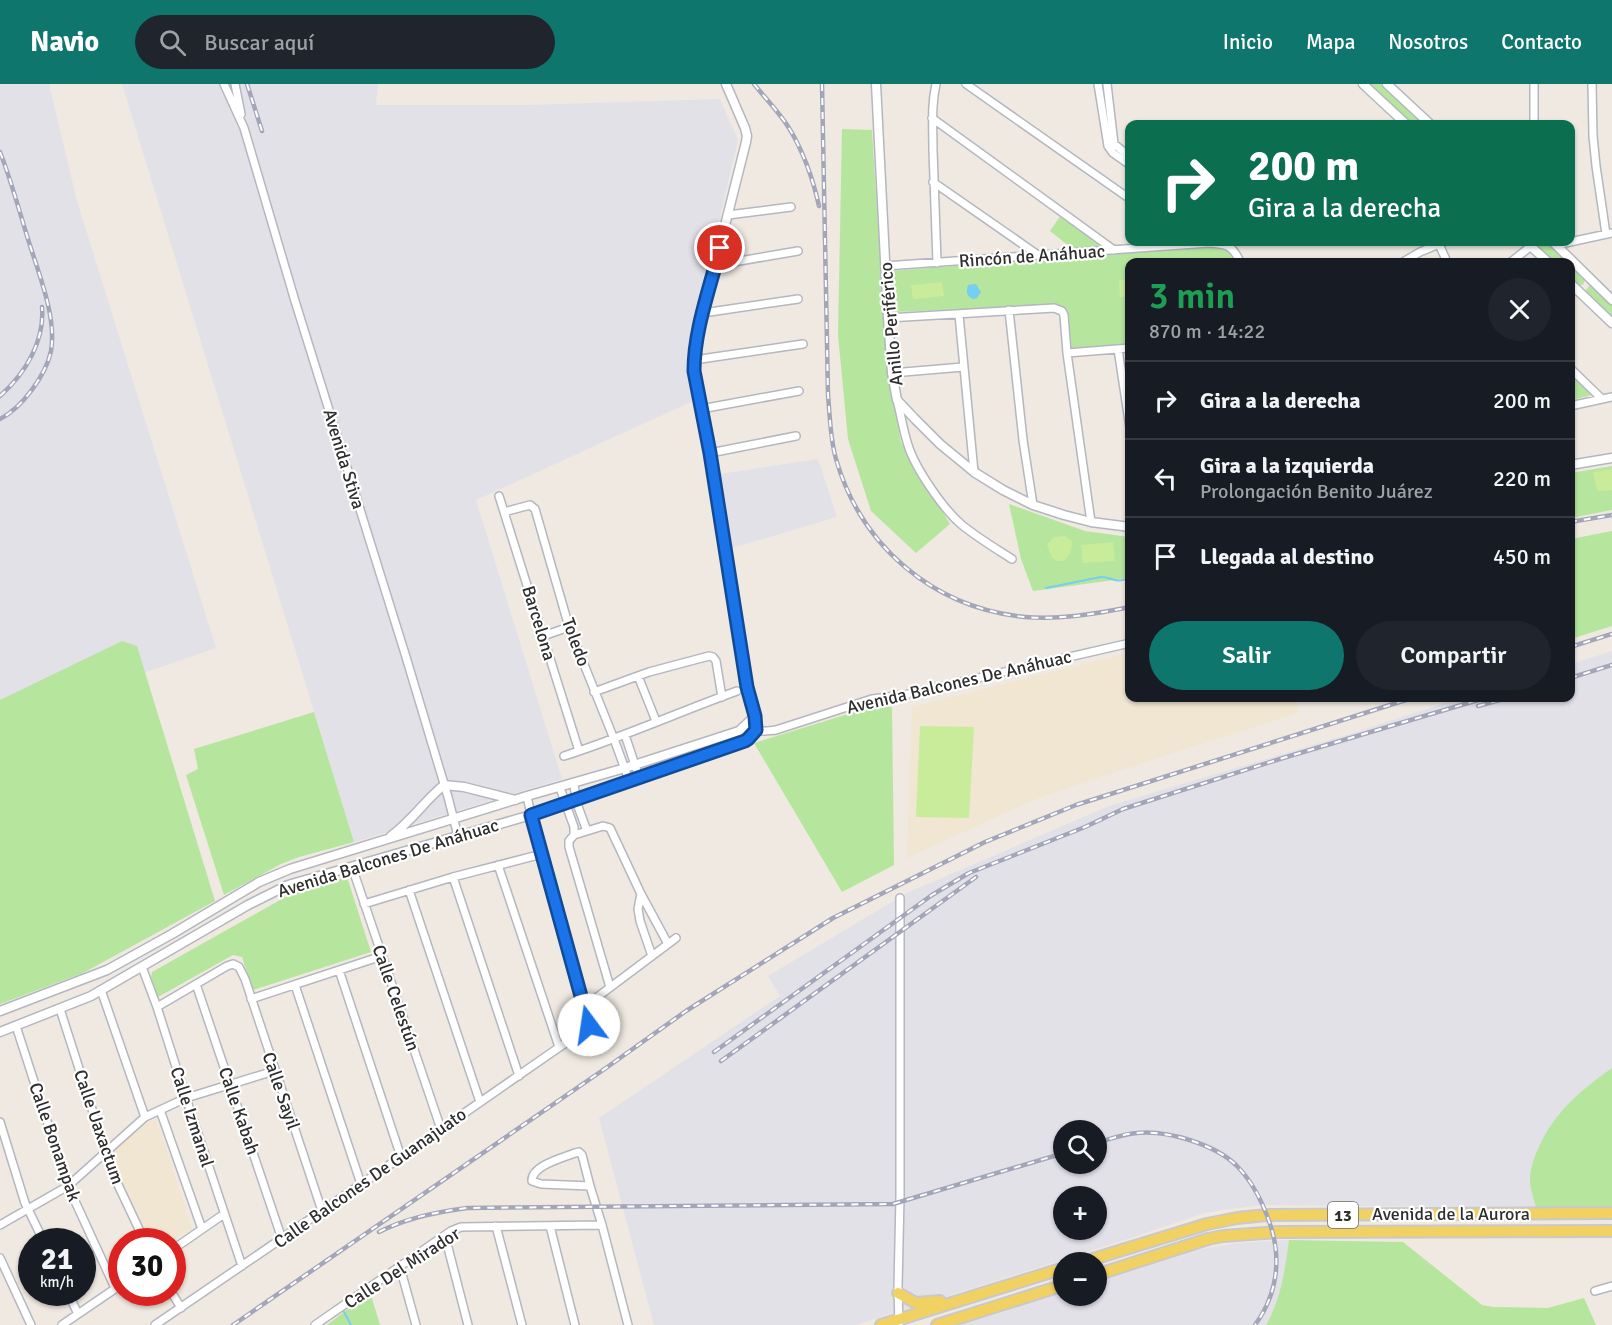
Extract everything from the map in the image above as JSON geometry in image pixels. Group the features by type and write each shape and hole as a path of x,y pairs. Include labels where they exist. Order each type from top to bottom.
{"main road":[{"name":"Avenida de la Aurora","path":"1107,1255 1207,1224 1267,1215 1612,1213"},
{"name":"Avenida de la Aurora","path":"1107,1271 1208,1239 1238,1234 1612,1232"},
{"path":"881,1325 899,1322 1053,1271"},
{"path":"937,1325 1053,1288"},
{"path":"898,1293 906,1299 921,1303 964,1299"}],"street":[{"name":"Avenida Stiva","path":"224,84 244,128 458,836"},
{"path":"235,84 244,128"},
{"path":"726,84 747,136 703,314 694,371 710,453 747,687 755,716 756,730"},
{"name":"Anillo Periférico","path":"876,84 888,318 892,373 897,399 940,444 974,472 1003,490 1033,505 1064,515 1091,522 1125,526"},
{"path":"936,84 932,118 937,263"},
{"path":"966,84 1125,195"},
{"path":"1098,84 1107,142 1125,160"},
{"path":"1107,84 1112,146"},
{"path":"1363,84 1402,120"},
{"path":"1387,84 1426,120"},
{"path":"1534,84 1534,120"},
{"path":"1575,239 1609,233 1596,166 1592,84"},
{"path":"932,118 1114,250"},
{"path":"1112,146 1125,153"},
{"path":"933,182 1038,255"},
{"path":"728,214 791,207"},
{"name":"Rincón de Anáhuac","path":"885,266 1158,246"},
{"name":"Rincón de Anáhuac","path":"1227,246 1238,258"},
{"path":"1410,258 1435,246"},
{"path":"1515,258 1526,246"},
{"path":"1530,246 1544,258"},
{"path":"1558,246 1570,258"},
{"path":"716,265 798,250"},
{"path":"1575,263 1612,300"},
{"path":"1578,290 1585,286 1590,278"},
{"path":"1575,287 1612,323"},
{"path":"703,314 798,299"},
{"path":"888,318 1060,309 1064,315 1067,353 1091,522"},
{"path":"1010,310 1023,440 1033,505"},
{"path":"959,315 974,472"},
{"path":"694,360 803,344"},
{"path":"1067,353 1125,348"},
{"path":"1118,349 1125,395"},
{"path":"892,373 963,367"},
{"path":"1575,373 1601,398"},
{"path":"701,409 799,391"},
{"path":"1575,405 1612,397"},
{"path":"897,399 908,446 927,482 960,523 1012,559"},
{"path":"710,453 796,436"},
{"path":"1575,464 1612,458"},
{"name":"Barcelona","path":"498,496 579,751"},
{"name":"Toledo","path":"504,512 529,505 535,509 569,627 614,739 622,769"},
{"path":"543,636 569,627"},
{"name":"Avenida Balcones De Anáhuac","path":"0,1032 60,1009 101,990 274,891 306,879 576,801 745,741 756,730 766,732 776,730 872,699 911,693 1125,644"},
{"path":"594,692 638,676 711,656 716,661 722,697"},
{"path":"638,676 656,722"},
{"path":"564,756 626,735 737,691"},
{"name":"Avenida Balcones De Anáhuac","path":"0,1011 107,970 268,878 290,869 622,769 739,731 755,716"},
{"path":"747,723 756,730"},
{"path":"626,735 642,776"},
{"path":"622,769 627,781"},
{"path":"574,783 576,801 587,831"},
{"path":"386,840 408,823 444,785 464,787 515,800"},
{"path":"560,788 574,827 574,836"},
{"path":"364,904 453,877 542,854 527,796"},
{"path":"610,987 568,847 569,841 574,836 603,826 610,828 668,944"},
{"path":"352,867 353,855 372,844"},
{"name":"Calle Balcones De Guanajuato","path":"155,1325 585,1030 589,1021 542,854"},
{"path":"498,865 559,1047"},
{"name":"Calle Celestún","path":"352,867 441,1129"},
{"path":"453,877 519,1076"},
{"path":"409,890 480,1102"},
{"path":"641,894 638,909 640,921 652,956"},
{"path":"899,1322 900,898"},
{"path":"596,998 676,938"},
{"path":"251,999 382,956"},
{"path":"107,970 135,960 142,967"},
{"name":"Calle Sayil","path":"196,984 230,965 236,965 241,971 322,1211"},
{"name":"Calle Izmanal","path":"142,967 242,1266"},
{"path":"339,970 401,1157"},
{"path":"157,1007 196,984"},
{"name":"Calle Kabah","path":"196,984 282,1239"},
{"path":"295,984 361,1184"},
{"path":"101,990 145,1117"},
{"name":"Calle Uaxactum","path":"60,1009 105,1153 139,1228"},
{"name":"Calle Bonampak","path":"16,1026 68,1186 108,1266"},
{"path":"0,1225 68,1186 145,1117 186,1098 274,1071"},
{"path":"160,1110 202,1229"},
{"path":"0,1122 29,1210 37,1228"},
{"path":"590,1186 536,1184 531,1179 539,1167 578,1152 582,1155 628,1325"},
{"path":"186,1240 224,1214"},
{"name":"Calle Del Mirador","path":"315,1325 451,1232 465,1227 602,1225"},
{"path":"496,1226 522,1325"},
{"path":"550,1226 575,1325"},
{"path":"445,1236 468,1325"},
{"path":"0,1258 32,1325"},
{"path":"400,1267 416,1325"},
{"path":"1595,1291 1612,1286"},
{"path":"62,1325 108,1293"},
{"path":"74,1306 78,1314"}],"shaded area":[{"path":"0,84 49,84 77,201 216,648 0,722"},
{"path":"122,84 378,84 376,105 528,105 720,99 738,140 688,355 687,367 693,401 476,500 562,779 354,842"},
{"path":"818,459 837,517 732,548 720,474"},
{"path":"1612,651 1612,1207 1264,1205 1222,1210 1202,1214 1087,1252 1053,1252 1053,1263 856,1325 654,1325 599,1118 780,996 768,976 907,893 1109,806 1353,733 1448,702 1575,702 1575,663"},
{"path":"1125,654 1125,702 1296,702 1300,712 1031,801 907,858 912,707"},
{"path":"156,1119 192,1228 186,1232 186,1228 144,1228 108,1154 143,1124"},
{"path":"1289,1240 1284,1278 1277,1303 1266,1325 958,1325 1053,1295 1053,1306 1107,1306 1107,1279 1201,1249 1238,1243"}],"green space":[{"path":"1367,84 1381,84 1420,120 1405,120"},
{"path":"842,129 872,130 887,368 901,442 950,524 916,553 871,511 848,439 838,335"},
{"path":"1061,215 1101,247 1074,250 1050,231"},
{"path":"1214,246 1227,250 1232,258 1125,258 1125,344 1070,348 1063,306 893,312 890,271"},
{"path":"1537,246 1552,246 1566,258 1551,258"},
{"path":"1575,268 1585,279 1583,285 1577,285"},
{"path":"1125,279 1125,296 1120,297 1119,280"},
{"path":"942,282 944,296 913,299 911,285"},
{"path":"1591,284 1612,304 1612,317 1585,291"},
{"path":"1575,378 1592,395 1575,399"},
{"path":"1612,466 1612,510 1575,517 1575,472"},
{"path":"1612,469 1612,490 1597,491 1593,472"},
{"path":"1009,504 1085,531 1125,536 1125,579 1033,591 1021,559"},
{"path":"1612,531 1612,626 1575,638 1575,538"},
{"path":"1065,536 1072,541 1071,550 1064,561 1058,561 1052,558 1047,544 1054,537"},
{"path":"1113,542 1115,561 1083,563 1081,545"},
{"path":"122,641 137,646 215,901 83,973 0,1004 0,700"},
{"path":"884,703 892,708 894,865 842,892 754,743"},
{"path":"314,712 354,842 281,864 224,895 186,775 198,769 194,749"},
{"path":"920,726 974,727 969,818 916,817"},
{"path":"343,878 348,880 371,952 253,990 242,957 233,955 158,997 151,977 152,972 289,895"},
{"path":"1612,1068 1612,1207 1536,1208 1530,1176 1534,1159 1544,1136 1569,1103"},
{"path":"1289,1240 1403,1242 1482,1305 1548,1308 1584,1298 1596,1325 1266,1325 1279,1295"},
{"path":"370,1292 380,1325 327,1325"}],"water":[{"path":"976,284 981,292 977,298 973,299 968,295 967,287"}],"waterway":[{"path":"1046,588 1101,577 1118,581 1125,579"},
{"path":"344,1312 351,1325"}],"railway":[{"path":"247,84 262,131"},
{"path":"754,84 781,116 799,146 819,206"},
{"path":"822,84 830,427 836,459 863,519 883,545 905,567 931,586 960,601 991,611 1025,617 1064,617 1125,608"},
{"path":"0,152 46,295 52,338 48,360 32,390 17,407 0,419"},
{"path":"0,396 18,378 32,356 40,332 42,307"},
{"path":"1575,521 1612,515"},
{"path":"1575,645 1612,634"},
{"path":"1575,676 1612,665"},
{"path":"233,1325 686,1011 833,918 985,842 1076,805 1399,702"},
{"path":"714,1052 932,895 969,873 1085,827 1123,809 1472,702"},
{"path":"1478,706 1492,702"},
{"path":"721,1061 976,877"},
{"path":"1107,1140 1137,1133 1176,1136 1203,1145 1227,1157 1242,1172 1257,1193 1264,1208 1276,1250 1273,1289 1255,1325"},
{"path":"379,1232 422,1216 467,1208 893,1204 1053,1156"}],"route":[{"path":"589,1025 531,815 745,741 756,730 755,716 747,687 710,453 694,371 700,326 720,248"}]}
